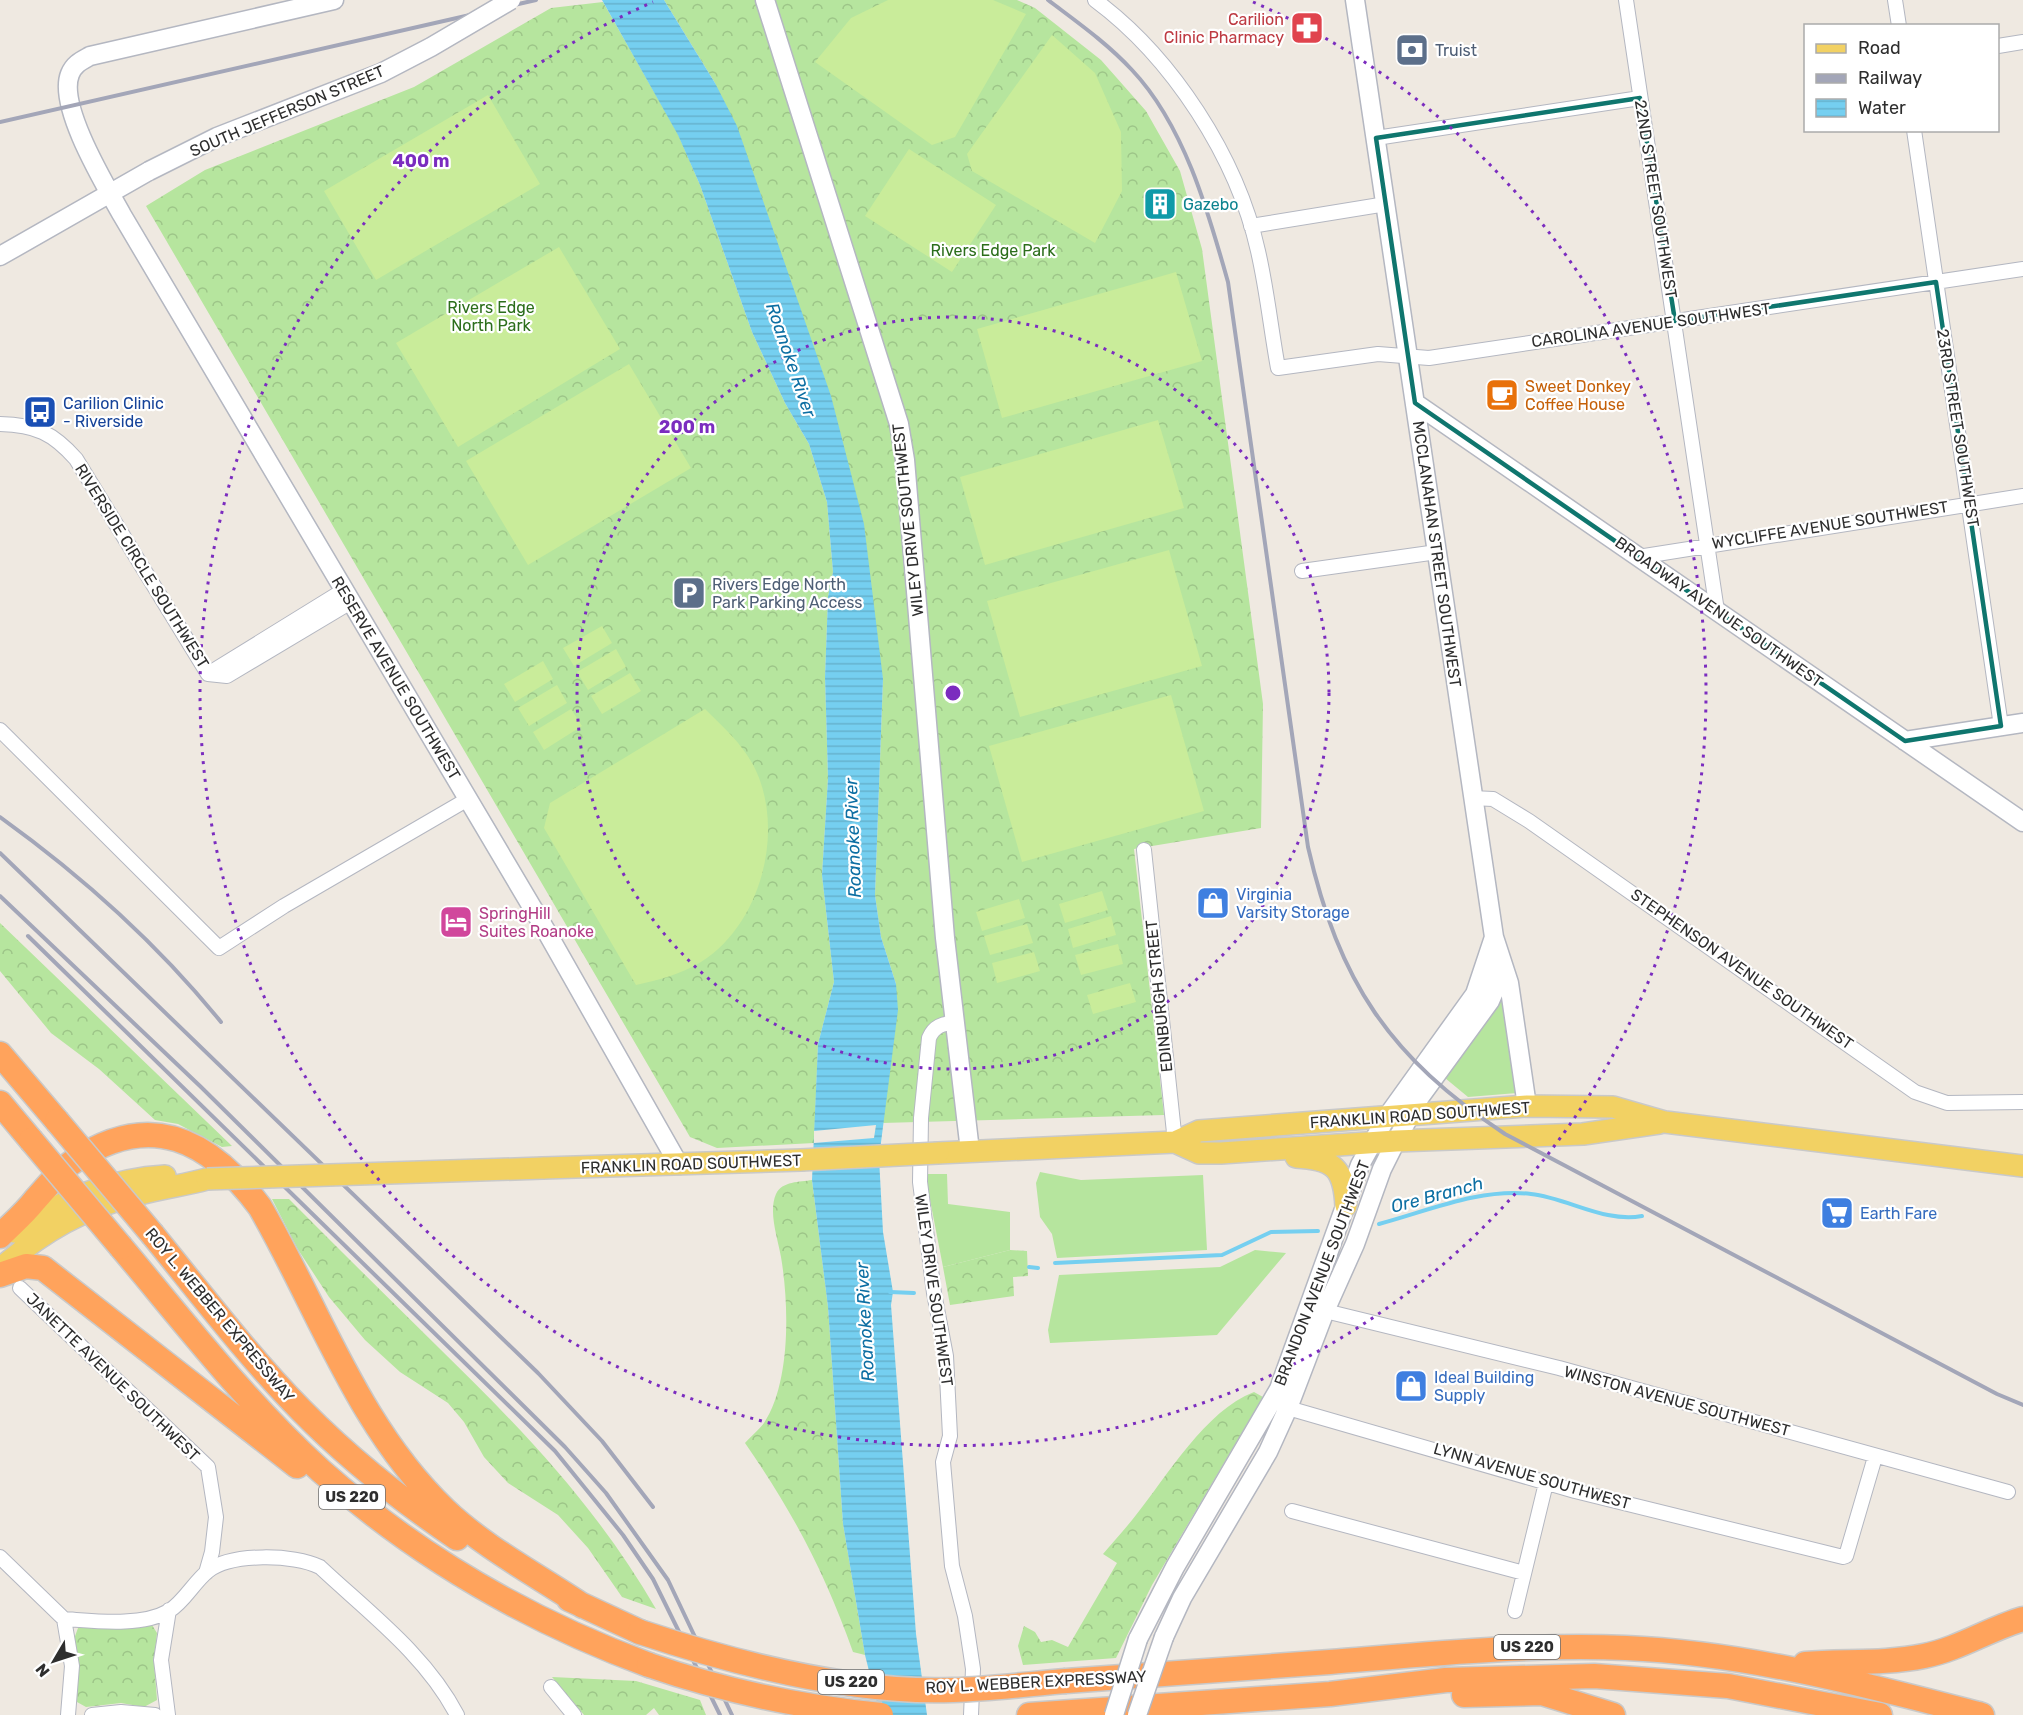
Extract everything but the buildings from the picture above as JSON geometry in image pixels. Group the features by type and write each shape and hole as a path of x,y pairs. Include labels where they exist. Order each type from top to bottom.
{"highway":[{"name":"ROY L. WEBBER EXPRESSWAY","path":"0,1054 259,1365 301,1410 370,1474 458,1538 499,1563 640,1632 743,1663 883,1686 952,1690 1534,1647 1662,1651 1843,1680 1982,1715"},
{"name":"ROY L. WEBBER EXPRESSWAY","path":"0,1103 242,1389 286,1437 356,1500 432,1558 514,1607 599,1646 649,1665 696,1681 741,1692 816,1707 881,1715"},
{"path":"0,1236 72,1162 104,1144 135,1136 152,1135 176,1138 203,1149 236,1177 260,1208 371,1418 425,1490 472,1533 583,1606"},
{"path":"10,1281 18,1268 35,1266 54,1275 349,1507 384,1531 432,1558"},
{"path":"1779,1668 1831,1662 1898,1661 1926,1656 1975,1640 2023,1619"},
{"name":"ROY L. WEBBER EXPRESSWAY","path":"1029,1715 1330,1694 1446,1680 1594,1676 1728,1686 1880,1715"},
{"path":"1330,1694 1384,1697 1542,1694 1613,1715"}],"main road":[{"name":"RESERVE AVENUE SOUTHWEST","path":"334,0 90,56 77,63 69,76 69,90 79,132 110,194 468,799 679,1165"},
{"name":"SOUTH JEFFERSON STREET","path":"0,256 149,171 216,137 381,73 431,47 511,0"},
{"name":"WILEY DRIVE SOUTHWEST","path":"765,0 899,424 905,460 954,1022 970,1152"},
{"name":"MCCLANAHAN STREET SOUTHWEST","path":"1356,0 1472,798 1494,937 1509,983 1527,1106"},
{"name":"BROADWAY AVENUE SOUTHWEST","path":"1415,403 2023,822"},
{"path":"1905,741 2023,723"},
{"name":"BRANDON AVENUE SOUTHWEST","path":"1317,1309 1355,1244 1382,1169 1420,1097 1490,1001 1497,985 1494,937"},
{"name":"BRANDON AVENUE SOUTHWEST","path":"1137,1715 1164,1637 1182,1598 1268,1452 1281,1403 1317,1309 1360,1165 1386,1118 1475,994 1494,937"},
{"name":"FRANKLIN ROAD SOUTHWEST","path":"0,1245 51,1208 104,1188 136,1179 162,1176 207,1179 679,1165 1175,1142 1199,1131 1527,1106 1613,1107 1665,1122 2023,1167"},
{"name":"FRANKLIN ROAD SOUTHWEST","path":"1175,1142 1199,1153 1221,1153 1396,1141 1583,1134 1665,1122"},
{"path":"1221,1153 1311,1158 1325,1161 1342,1176 1346,1206"},
{"name":"FRANKLIN ROAD SOUTHWEST","path":"0,1269 37,1238 84,1212 138,1194 207,1179"},
{"name":"BRANDON AVENUE SOUTHWEST","path":"1114,1715 1138,1639 1175,1567 1281,1403"}],"street":[{"path":"1095,0 1144,42 1185,92 1224,161 1251,226 1386,204"},
{"name":"22ND STREET SOUTHWEST","path":"1626,0 1717,611"},
{"path":"1895,0 1899,24"},
{"path":"1999,46 2023,42"},
{"path":"1376,138 1640,98"},
{"name":"23RD STREET SOUTHWEST","path":"1914,132 2001,726"},
{"name":"CAROLINA AVENUE SOUTHWEST","path":"1251,226 1259,252 1278,368 1378,354 1432,357 2023,269"},
{"name":"RIVERSIDE CIRCLE SOUTHWEST","path":"0,424 38,429 57,438 76,459 207,674 348,596"},
{"name":"WYCLIFFE AVENUE SOUTHWEST","path":"1638,557 1708,544 2023,496"},
{"path":"1302,570 1437,552"},
{"path":"0,730 219,948 284,906 468,799"},
{"name":"STEPHENSON AVENUE SOUTHWEST","path":"1472,798 1493,799 1529,821 1915,1092 1938,1101 1960,1105 2023,1101"},
{"name":"EDINBURGH STREET","path":"1144,850 1175,1142"},
{"name":"WILEY DRIVE SOUTHWEST","path":"954,1022 939,1025 929,1038 921,1118 920,1182 946,1356 950,1436 943,1462 952,1566 965,1616 973,1669 971,1715"},
{"name":"JANETTE AVENUE SOUTHWEST","path":"10,1281 208,1467 216,1516 214,1544 206,1573"},
{"name":"WINSTON AVENUE SOUTHWEST","path":"1317,1309 1559,1368 2008,1492"},
{"name":"LYNN AVENUE SOUTHWEST","path":"1281,1403 1545,1483 1843,1557 1846,1556 1875,1457"},
{"path":"1515,1611 1545,1483"},
{"path":"1292,1511 1524,1573"},
{"path":"0,1557 64,1619 72,1666 68,1715"},
{"path":"168,1715 161,1660 170,1611 206,1573 222,1564 269,1558 295,1558 320,1566 417,1658 435,1680 457,1715"},
{"path":"64,1619 128,1621 170,1611"},
{"path":"551,1688 574,1715"},
{"path":"92,1715 122,1712 154,1715"}],"highlighted area":[{"path":"1640,98 1675,321 1936,282 2001,726 1905,741 1415,403 1376,138"}],"green space":[{"name":"Rivers Edge Park","path":"664,0 1017,0 1035,8 1101,60 1146,111 1180,171 1202,249 1263,704 1261,828 1134,849 1164,1115 882,1123 896,984 881,937 875,895 883,679 715,83"},
{"path":"888,0 993,0 1026,14 955,137 932,145 815,62 851,18"},
{"name":"Rivers Edge North Park","path":"603,2 678,134 700,185 752,332 785,403 809,444 827,502 833,572 828,597 825,677 828,778 822,875 834,982 818,1044 814,1143 717,1148 690,1137 146,206 205,170 414,87 551,8"},
{"path":"1052,35 1095,73 1121,132 1122,191 1095,243 972,171 967,154"},
{"path":"488,95 540,184 376,280 324,191"},
{"path":"909,149 996,205 952,272 865,216"},
{"path":"559,247 620,349 458,447 396,343"},
{"path":"1176,272 1202,361 1002,418 977,329"},
{"path":"629,364 691,468 528,565 466,461"},
{"path":"1158,420 1184,508 985,565 960,477"},
{"path":"1169,550 1202,666 1020,717 987,601"},
{"path":"602,626 612,643 574,666 563,648"},
{"path":"616,649 626,667 588,690 577,672"},
{"path":"543,661 553,679 515,702 504,684"},
{"path":"630,673 641,691 602,714 591,696"},
{"path":"557,685 567,703 529,726 518,708"},
{"path":"1171,695 1204,811 1022,862 989,746"},
{"path":"571,709 582,726 544,750 533,732"},
{"path":"705,709 741,747 757,773 765,797 768,823 767,850 761,877 752,902 738,926 721,946 701,962 686,970 636,985 544,828 550,803"},
{"path":"1102,891 1108,910 1065,923 1059,904"},
{"path":"1019,899 1025,918 982,931 976,912"},
{"path":"1111,916 1116,935 1073,948 1068,929"},
{"path":"0,923 232,1146 222,1147 178,1124 155,1120 99,1069 51,1033 0,971"},
{"path":"1027,924 1033,943 990,955 984,936"},
{"path":"1118,944 1123,964 1081,975 1075,955"},
{"path":"1034,952 1040,971 997,983 992,963"},
{"path":"1130,983 1136,1002 1093,1014 1087,995"},
{"path":"1502,996 1517,1093 1468,1097 1445,1078"},
{"path":"1040,1172 1081,1180 1203,1175 1207,1250 1057,1258 1052,1234 1040,1217 1036,1183"},
{"path":"925,1174 947,1174 948,1204 1010,1212 1010,1250 943,1267"},
{"path":"812,1180 828,1307 843,1524 865,1655 853,1652 819,1569 793,1519 745,1443 764,1423 773,1406 779,1386 786,1342 786,1297 773,1217 774,1201 782,1187"},
{"path":"272,1199 289,1199 499,1408 583,1503 609,1537 656,1609 622,1597 588,1548 558,1515 508,1483 484,1457 464,1422 448,1403 400,1372 365,1340 329,1297 297,1248"},
{"path":"1010,1250 1027,1251 1028,1276 1013,1277 1014,1296 950,1305 943,1267"},
{"path":"1255,1250 1286,1253 1217,1335 1050,1343 1048,1330 1059,1275 1220,1267"},
{"path":"1254,1392 1263,1397 1152,1585 1116,1658 1023,1665 1018,1646 1024,1626 1035,1632 1041,1642 1052,1640 1068,1647 1117,1563 1103,1554 1204,1429 1236,1401"},
{"path":"152,1625 157,1633 154,1662 157,1700 144,1707 121,1703 86,1707 77,1702 78,1672 74,1639 78,1628"},
{"path":"552,1677 636,1681 700,1700 706,1715 659,1715 654,1708 646,1715 584,1715"}],"water":[{"name":"Roanoke River","path":"602,0 664,0 715,83 737,126 831,396 864,524 883,679 875,895 881,937 896,984 898,1010 879,1158 883,1232 893,1292 891,1305 916,1634 927,1715 880,1715 865,1655 843,1524 828,1307 812,1180 818,1044 834,982 822,875 828,778 825,677 828,597 833,572 827,502 809,444 785,403 752,332 700,185 678,135"}],"pier":[{"path":"876,1125 874,1138 814,1143 814,1131"}],"waterway":[{"name":"Ore Branch","path":"1379,1224 1473,1197 1512,1193 1545,1196 1614,1216 1642,1216"},
{"name":"Ore Branch","path":"1055,1263 1222,1255 1271,1232 1318,1231"},
{"name":"Ore Branch","path":"1029,1267 1038,1268"},
{"name":"Ore Branch","path":"890,1292 914,1293"}],"railway":[{"path":"0,122 536,0"},
{"path":"1048,0 1112,51 1150,92 1180,143 1203,198 1228,282 1308,847 1336,938 1353,977 1375,1012 1400,1045 1430,1076 1505,1134 1997,1394 2023,1405"},
{"path":"0,817 60,863 117,912 171,965 221,1022"},
{"path":"0,853 538,1373 602,1441 653,1507"},
{"path":"0,896 201,1087 565,1447 606,1493 668,1580 732,1715"},
{"path":"28,936 555,1451 623,1535 653,1579 720,1715"}],"place":[{"name":"Carilion Clinic Pharmacy","path":"1307,28"},
{"name":"Truist","path":"1412,50"},
{"name":"Gazebo","path":"1160,204"},
{"name":"Sweet Donkey Coffee House","path":"1502,395"},
{"name":"Carilion Clinic - Riverside","path":"40,412"},
{"name":"Rivers Edge North Park Parking Access","path":"689,593"},
{"name":"Virginia Varsity Storage","path":"1213,903"},
{"name":"SpringHill Suites Roanoke","path":"456,922"},
{"name":"Earth Fare","path":"1837,1213"},
{"name":"Ideal Building Supply","path":"1411,1386"}]}
